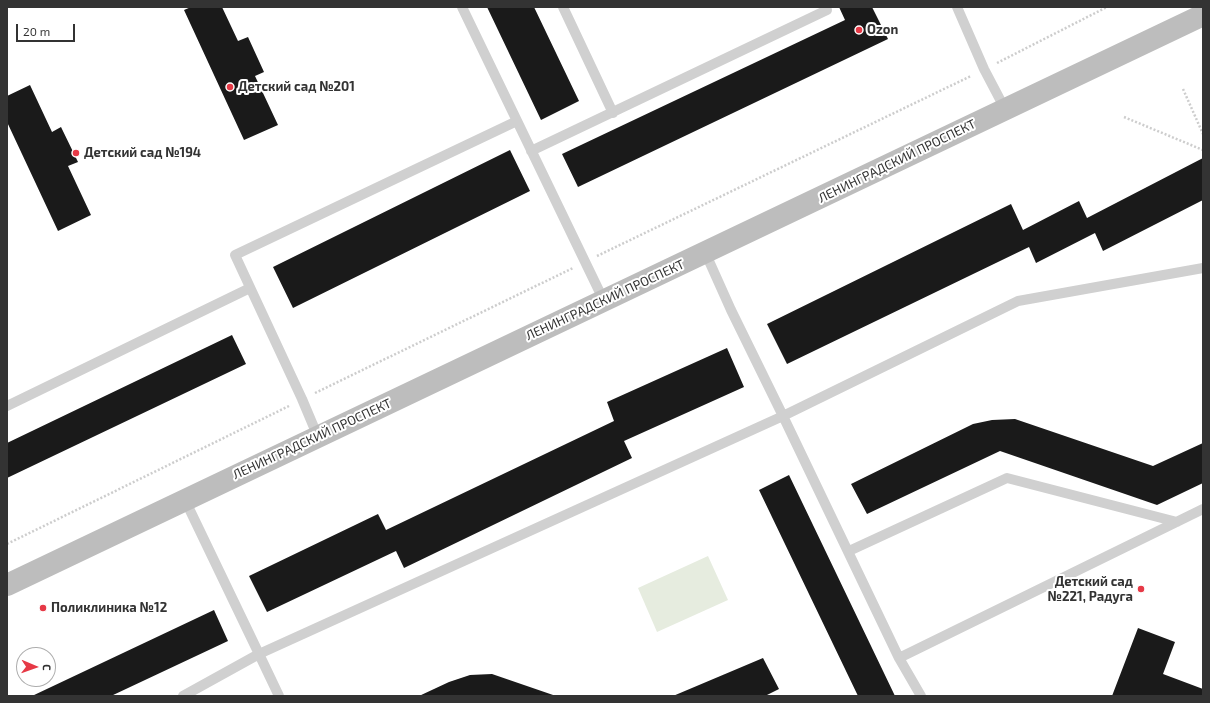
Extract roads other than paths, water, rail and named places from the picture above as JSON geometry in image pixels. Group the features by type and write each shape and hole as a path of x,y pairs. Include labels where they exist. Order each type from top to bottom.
{"main road":[{"name":"ЛЕНИНГРАДСКИЙ ПРОСПЕКТ","path":"7,585 1203,15"}],"lane":[{"path":"462,7 604,300"},
{"path":"563,7 613,113"},
{"path":"531,151 827,10 825,7"},
{"path":"957,7 984,69 1005,109"},
{"path":"318,437 302,399 235,255 517,121"},
{"path":"705,252 731,310 784,416 900,658 921,696"},
{"path":"183,696 259,654 784,416 1018,301 1203,268"},
{"path":"7,406 250,288"},
{"path":"849,552 1007,478 1177,522"},
{"path":"185,500 279,696"},
{"path":"900,658 1203,509"}],"place":[{"name":"Ozon","path":"859,30"},
{"name":"Детский сад №201","path":"230,87"},
{"name":"Детский сад №194","path":"76,153"},
{"name":"Детский сад №221, Радуга","path":"1141,589"},
{"name":"Поликлиника №12","path":"43,608"}]}
